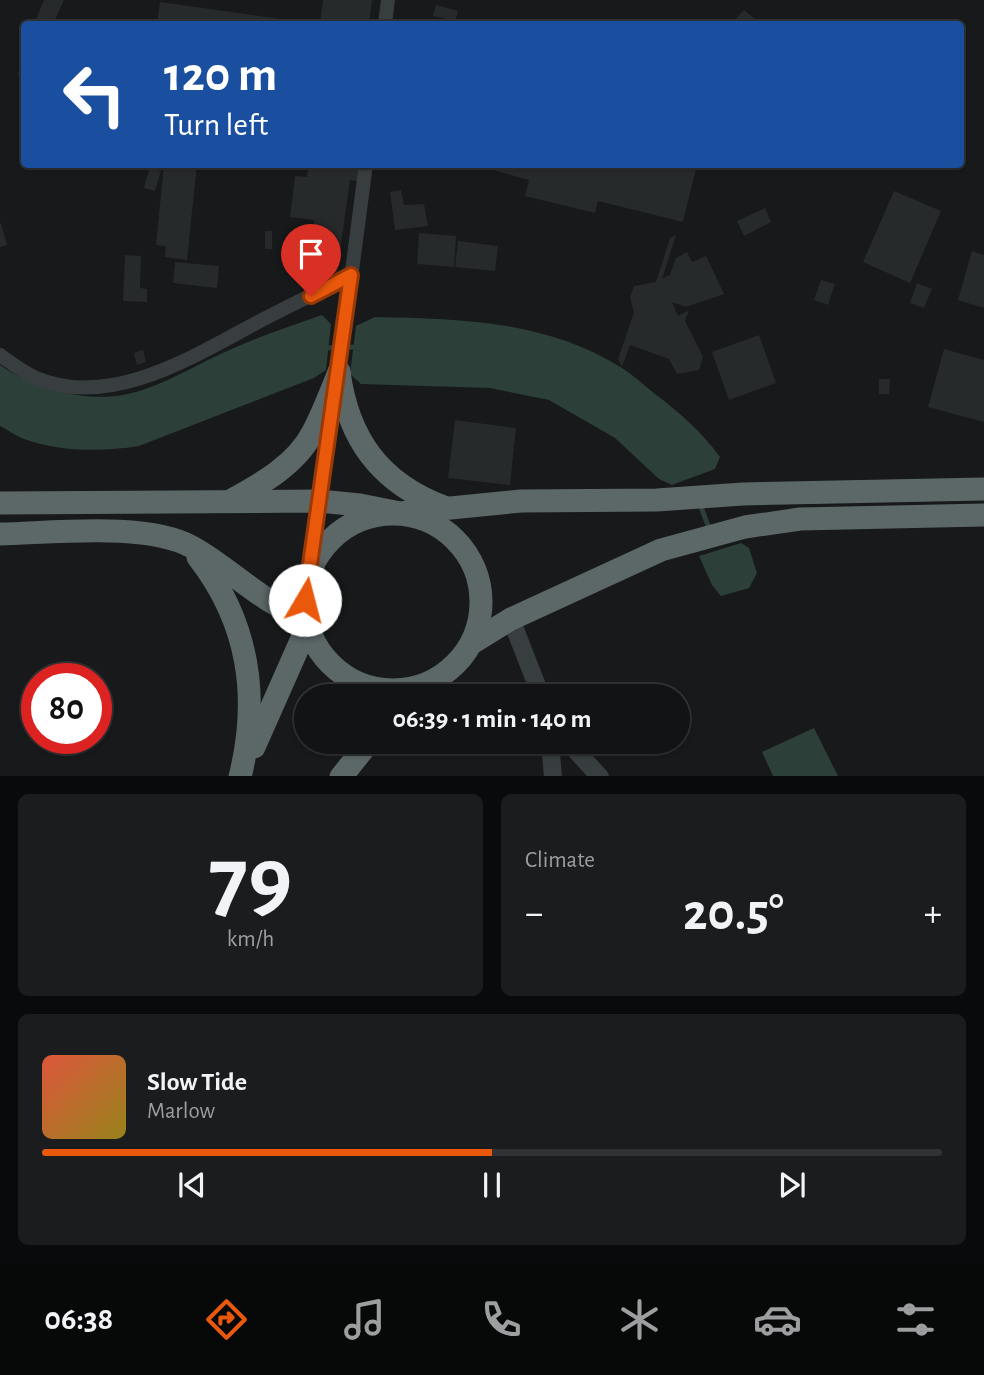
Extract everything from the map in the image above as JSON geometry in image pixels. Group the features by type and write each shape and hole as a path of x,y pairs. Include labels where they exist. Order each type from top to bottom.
{"highway":[{"path":"228,502 266,481 291,460 312,435 339,372"},
{"path":"339,372 348,417 371,457 405,489 447,508"},
{"path":"361,684 337,671 319,650 307,622 305,600 307,581 314,561 326,544 341,530 359,519 379,514 521,501 657,500 743,494 984,489"},
{"path":"0,503 319,501 360,505 424,518 447,530 464,548 476,570 481,595 480,620 472,643 448,672 428,684"},
{"path":"472,643 511,620 661,550 745,527 800,519 984,516"},
{"path":"0,534 155,534 190,546 277,606 307,622"},
{"path":"190,546 212,574 229,606 241,639 251,710 241,776"},
{"path":"241,776 307,622"},
{"path":"341,776 359,754"}],"street":[{"path":"385,21 388,0"},
{"path":"307,581 339,372 365,168"},
{"path":"0,355 37,378 68,386 116,384 144,377 202,353 351,275"},
{"path":"511,620 536,684"},
{"path":"551,754 553,776"},
{"path":"579,754 600,776"}],"shaded area":[{"path":"322,315 331,324 326,370 314,378 139,446 96,450 66,449 24,439 0,426 0,365 27,380 58,391 91,396 123,395 150,387 239,346"},
{"path":"375,317 502,325 533,331 593,352 622,368 690,423 720,457 715,469 672,485 659,479 615,438 549,400 490,388 361,384 350,374 356,326"},
{"path":"741,543 749,548 757,573 749,588 721,596 712,585 699,556"},
{"path":"814,728 838,776 773,776 762,752"}],"building":[{"path":"44,0 64,0 54,21 35,21"},
{"path":"323,0 372,0 369,21 320,21"},
{"path":"160,2 294,21 157,21"},
{"path":"436,5 458,11 455,21 433,16"},
{"path":"744,10 757,21 734,21"},
{"path":"21,55 21,76 18,76"},
{"path":"150,168 161,171 155,191 144,188"},
{"path":"164,168 197,168 187,260 165,257 166,246 156,245"},
{"path":"308,168 364,168 362,182 350,180 337,273 307,269 314,220 290,217 295,176 307,177"},
{"path":"486,168 696,168 683,222 598,201 595,213 525,196 529,180"},
{"path":"401,190 404,205 424,204 428,226 395,230 390,192"},
{"path":"894,191 941,211 910,283 863,262"},
{"path":"765,208 771,222 744,236 737,221"},
{"path":"0,224 7,245 0,247"},
{"path":"265,231 272,231 272,249 265,249"},
{"path":"419,233 456,236 454,267 417,264"},
{"path":"676,235 662,279 670,275 676,258 687,252 692,262 706,256 724,294 686,307 672,302 678,316 689,310 685,321 703,357 699,370 677,374 669,359 630,345 622,367 618,359 634,313 630,297 634,286 656,282 670,238"},
{"path":"458,241 498,246 495,271 455,267"},
{"path":"972,251 984,255 984,308 958,300"},
{"path":"125,255 141,256 140,288 147,289 147,302 123,301"},
{"path":"175,262 219,266 217,288 173,283"},
{"path":"821,280 835,284 828,305 814,300"},
{"path":"917,283 932,289 924,308 910,303"},
{"path":"759,335 776,383 729,400 712,352"},
{"path":"944,349 984,360 984,422 928,407"},
{"path":"143,350 146,362 137,365 134,353"},
{"path":"879,379 890,379 889,394 879,394"},
{"path":"455,420 516,428 510,485 448,478"}],"waterway":[{"path":"323,348 359,347"},
{"path":"700,504 710,531"}],"route":[{"path":"305,600 351,275 311,296"}]}
